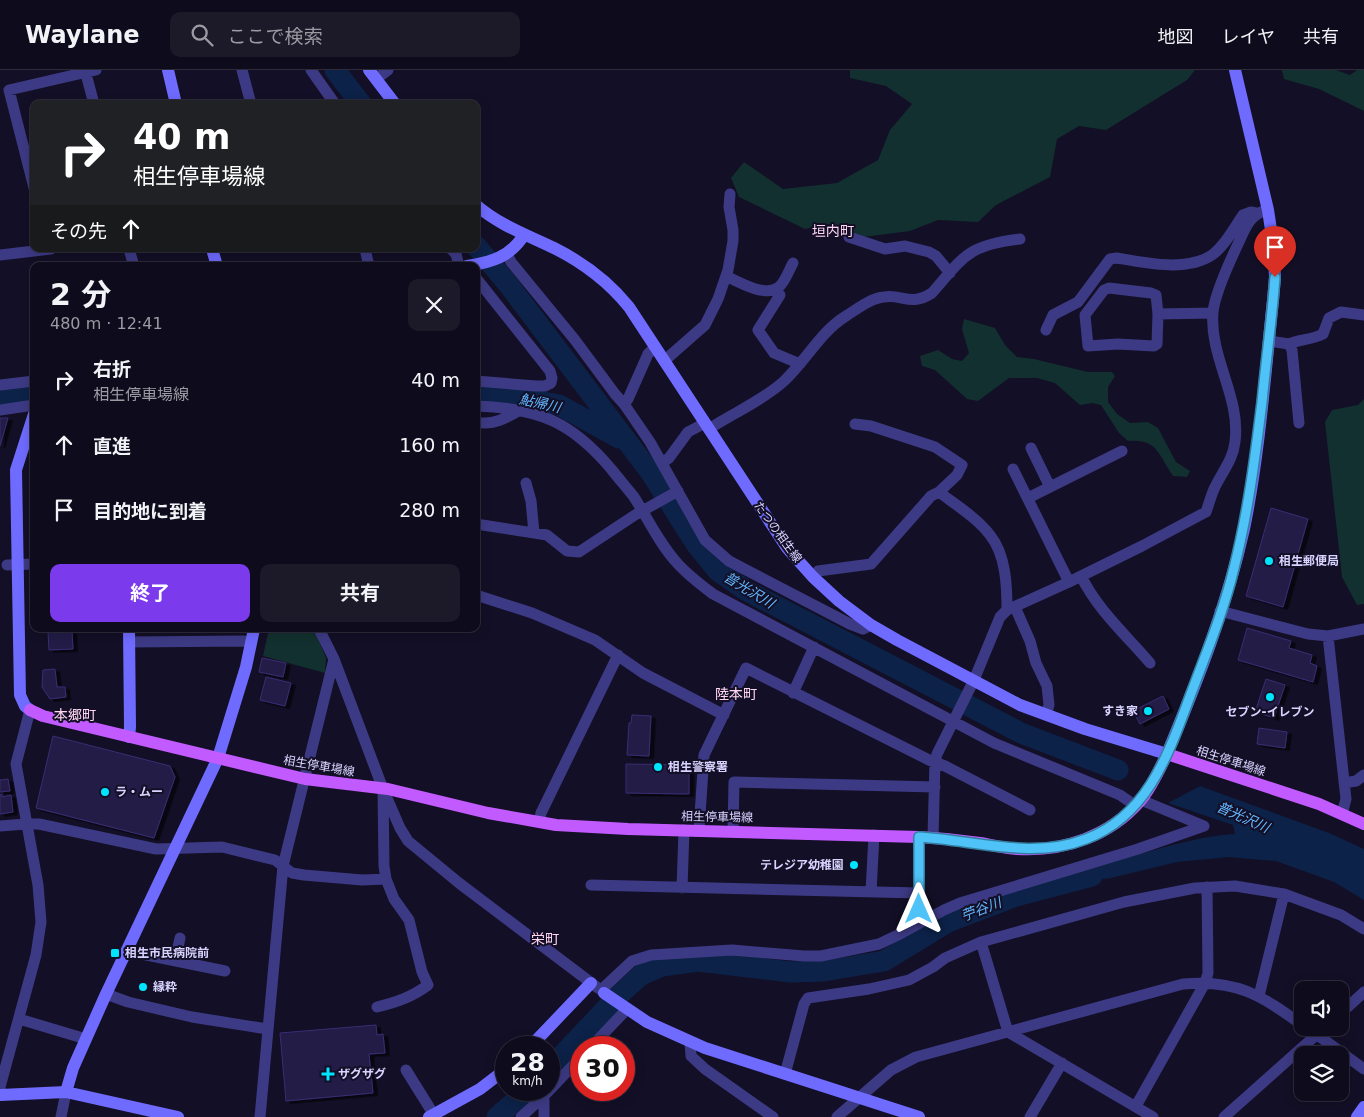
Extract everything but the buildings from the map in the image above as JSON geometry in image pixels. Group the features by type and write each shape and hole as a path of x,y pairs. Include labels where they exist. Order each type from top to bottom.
{"main road":[{"name":"相生停車場線","path":"30,710 43,716 305,779 383,789 488,813 539,822 586,827 919,837 1017,849 1041,849 1067,845 1086,839 1109,828 1138,803 1157,774 1167,754 1319,804 1364,824"}],"street":[{"path":"168,70 175,100"},
{"path":"242,70 249,100"},
{"path":"311,70 332,100"},
{"path":"388,70 372,74 392,100"},
{"path":"1167,754 1182,718 1234,571 1244,528 1252,479 1269,341 1275,277 1273,243 1262,211 1235,70"},
{"path":"30,175 4,91 89,71 93,100"},
{"path":"664,361 705,326 718,299 726,276 733,241 729,207 730,194"},
{"name":"たつの相生線","path":"480,208 503,224 572,258 606,281 629,307 787,548 813,577 839,601 871,625 972,684 1046,715 1167,754"},
{"path":"933,838 935,762 937,754 972,684 1000,618 1011,609 1186,524 1206,512 1215,487 1231,460 1235,443 1236,422 1234,406 1216,346 1213,313 1230,262 1246,225 1262,211"},
{"path":"1046,330 1053,315 1078,302 1110,259 1117,258 1163,265 1191,262 1206,258 1213,254 1244,215 1250,212 1262,211"},
{"path":"480,263 504,256 517,246 524,235"},
{"path":"849,237 885,249 905,246 929,252 936,256 950,273"},
{"path":"662,463 669,458 688,432 707,426 773,391 800,364 826,332 848,314 883,297 910,300 925,297 932,293 963,258 973,250 998,242 1020,239"},
{"path":"0,255 30,251"},
{"path":"504,256 575,340 624,404 662,463 676,492 705,540 729,561 850,624 863,628 871,625"},
{"path":"726,276 758,290 774,290 780,286 793,263"},
{"path":"480,283 550,371 552,378 551,383 545,386 480,381"},
{"path":"1109,288 1152,293 1156,295 1158,314 1157,344 1154,346 1118,344 1088,346 1085,316 1104,290 1109,288"},
{"path":"780,295 758,330 774,353 800,364"},
{"path":"1269,341 1289,344 1314,338 1323,334 1329,318 1341,312 1364,315"},
{"path":"1158,314 1213,313"},
{"path":"1289,344 1292,350 1299,423"},
{"path":"624,404 648,354 655,347"},
{"path":"0,385 30,381"},
{"path":"480,406 520,410 538,414 557,422 573,432 586,443 646,510 678,564 713,594 1017,753 1138,803 1204,826 1138,849 944,910 879,944 821,956 732,950 651,955 632,962 543,1036"},
{"path":"0,410 30,407"},
{"path":"480,422 492,423 520,410"},
{"path":"813,577 818,571 871,564 932,496 958,475 962,465 935,447 871,426 855,424"},
{"path":"30,426 16,470 13,565 20,695 25,706 30,710 16,764 38,885 41,922 36,955 0,1086 0,1095 66,1092 178,1117"},
{"path":"1031,448 1050,487"},
{"path":"1028,498 1122,451"},
{"path":"1013,468 1069,582"},
{"path":"526,483 531,501 534,533"},
{"path":"480,525 547,535 567,551 579,552 676,492"},
{"path":"939,492 981,526 993,541 1002,564 1011,609 1030,641 1036,663 1047,686 1049,705 1046,715"},
{"path":"13,565 30,564"},
{"path":"1081,576 1103,610 1150,663"},
{"path":"480,596 510,605 595,640 643,672 724,715"},
{"path":"1220,611 1308,634 1328,636 1364,629"},
{"path":"61,1117 73,1068 218,758 236,703 253,632"},
{"path":"320,632 334,659 383,789 400,828 408,841 459,883 626,1008 661,1030 724,1055 919,1117"},
{"path":"129,736 129,635 244,641 251,643"},
{"path":"1328,636 1346,799 1342,814"},
{"path":"793,693 814,647"},
{"path":"539,822 541,813 618,655"},
{"path":"260,1117 283,866 334,659"},
{"path":"699,830 704,755 746,668 1030,810"},
{"path":"1344,783 1356,781 1364,775"},
{"path":"733,831 734,782 935,787"},
{"path":"377,1007 399,1002 415,995 428,985 422,972 409,920 394,899 386,879 384,866 383,789"},
{"path":"0,826 39,824 156,849 222,847 262,855 275,860 292,873 304,876 362,880 386,879"},
{"path":"682,888 684,830"},
{"path":"871,892 874,835"},
{"path":"919,837 919,909 924,920"},
{"path":"591,885 919,893"},
{"path":"1136,1106 1205,983 1208,972 1207,887"},
{"path":"785,1074 804,1004 808,998 869,989 909,980 945,958 981,942 1124,902 1207,887 1246,887 1284,894 1341,915 1364,929"},
{"path":"1259,996 1284,894"},
{"path":"174,961 180,938"},
{"path":"981,942 1008,1032 1153,1117"},
{"path":"127,951 225,971"},
{"path":"837,1117 882,1076 916,1057 1183,984 1225,984 1240,988 1259,996 1294,1020"},
{"path":"1349,1006 1364,992"},
{"path":"106,994 128,1002 192,1017 267,1029"},
{"path":"601,1036 626,1008"},
{"path":"19,1019 86,1039"},
{"path":"1224,1117 1314,1036"},
{"path":"1326,1036 1364,1069"},
{"path":"690,1042 691,1056 705,1069 773,1117"},
{"path":"1030,1117 1062,1063"},
{"path":"560,1079 570,1069"},
{"path":"406,1070 431,1116 480,1089 495,1077"},
{"path":"521,1117 539,1101"},
{"path":"544,1101 544,1117"},
{"path":"1357,1117 1364,1107"}],"green space":[{"path":"850,70 1195,70 1187,80 1106,130 1079,126 1057,139 1050,177 996,205 978,222 938,220 910,231 863,237 829,224 805,229 739,197 731,178 744,162 783,189 837,183 878,160 890,130 912,104 886,86 850,78"},
{"path":"1282,70 1336,70 1350,75 1357,70 1364,70 1364,111 1319,89 1284,79"},
{"path":"964,319 995,328 1005,345 1017,357 1034,359 1088,372 1112,372 1115,376 1108,387 1108,402 1117,414 1130,423 1148,422 1158,428 1176,462 1190,471 1187,477 1173,476 1160,455 1151,445 1145,442 1128,441 1119,433 1101,405 1092,403 1080,405 1055,383 1037,378 1009,378 978,401 967,399 935,370 922,366 920,356 938,350 952,359 962,361 969,353 962,329"},
{"path":"1364,399 1364,604 1357,605 1342,577 1325,422 1332,410 1358,405"},
{"path":"268,632 315,632 326,658 325,673 263,656"}],"water":[{"path":"1200,786 1329,833 1364,849 1364,900 1334,882 1276,861 1229,857 1177,862 1111,878 1037,886 1175,844 1235,834 1233,825 1168,803"}],"waterway":[{"name":"普光沢川","path":"335,70 358,100"},
{"name":"普光沢川","path":"480,251 508,284 651,473 696,544 718,571 747,591 1021,733 1118,770"},
{"name":"鮎帰川","path":"0,398 30,394"},
{"name":"鮎帰川","path":"480,395 522,398 559,405 619,438"},
{"name":"苧谷川","path":"560,1057 620,994 641,975 662,966 698,961 791,972 824,971 884,961 948,922 1016,896 1092,876"},
{"name":"苧谷川","path":"497,1117 515,1101"}],"place":[{"name":"相生郵便局","path":"1269,561"},
{"name":"セブン-イレブン","path":"1270,697"},
{"name":"すき家","path":"1148,711"},
{"name":"相生警察署","path":"658,767"},
{"name":"ラ・ムー","path":"105,792"},
{"name":"テレジア幼稚園","path":"854,865"},
{"name":"相生市民病院前","path":"115,953"},
{"name":"縁粋","path":"143,987"},
{"name":"ザグザグ","path":"328,1074"}],"district":[{"name":"垣内町","path":"833,231"},
{"name":"陸本町","path":"736,694"},
{"name":"本郷町","path":"75,715"},
{"name":"栄町","path":"545,939"}],"route":[{"path":"919,909 919,837 955,839 1017,849 1041,849 1067,845 1086,839 1109,828 1128,813 1148,790 1167,754 1178,726 1212,637 1234,571 1244,528 1252,479 1275,277"}]}
